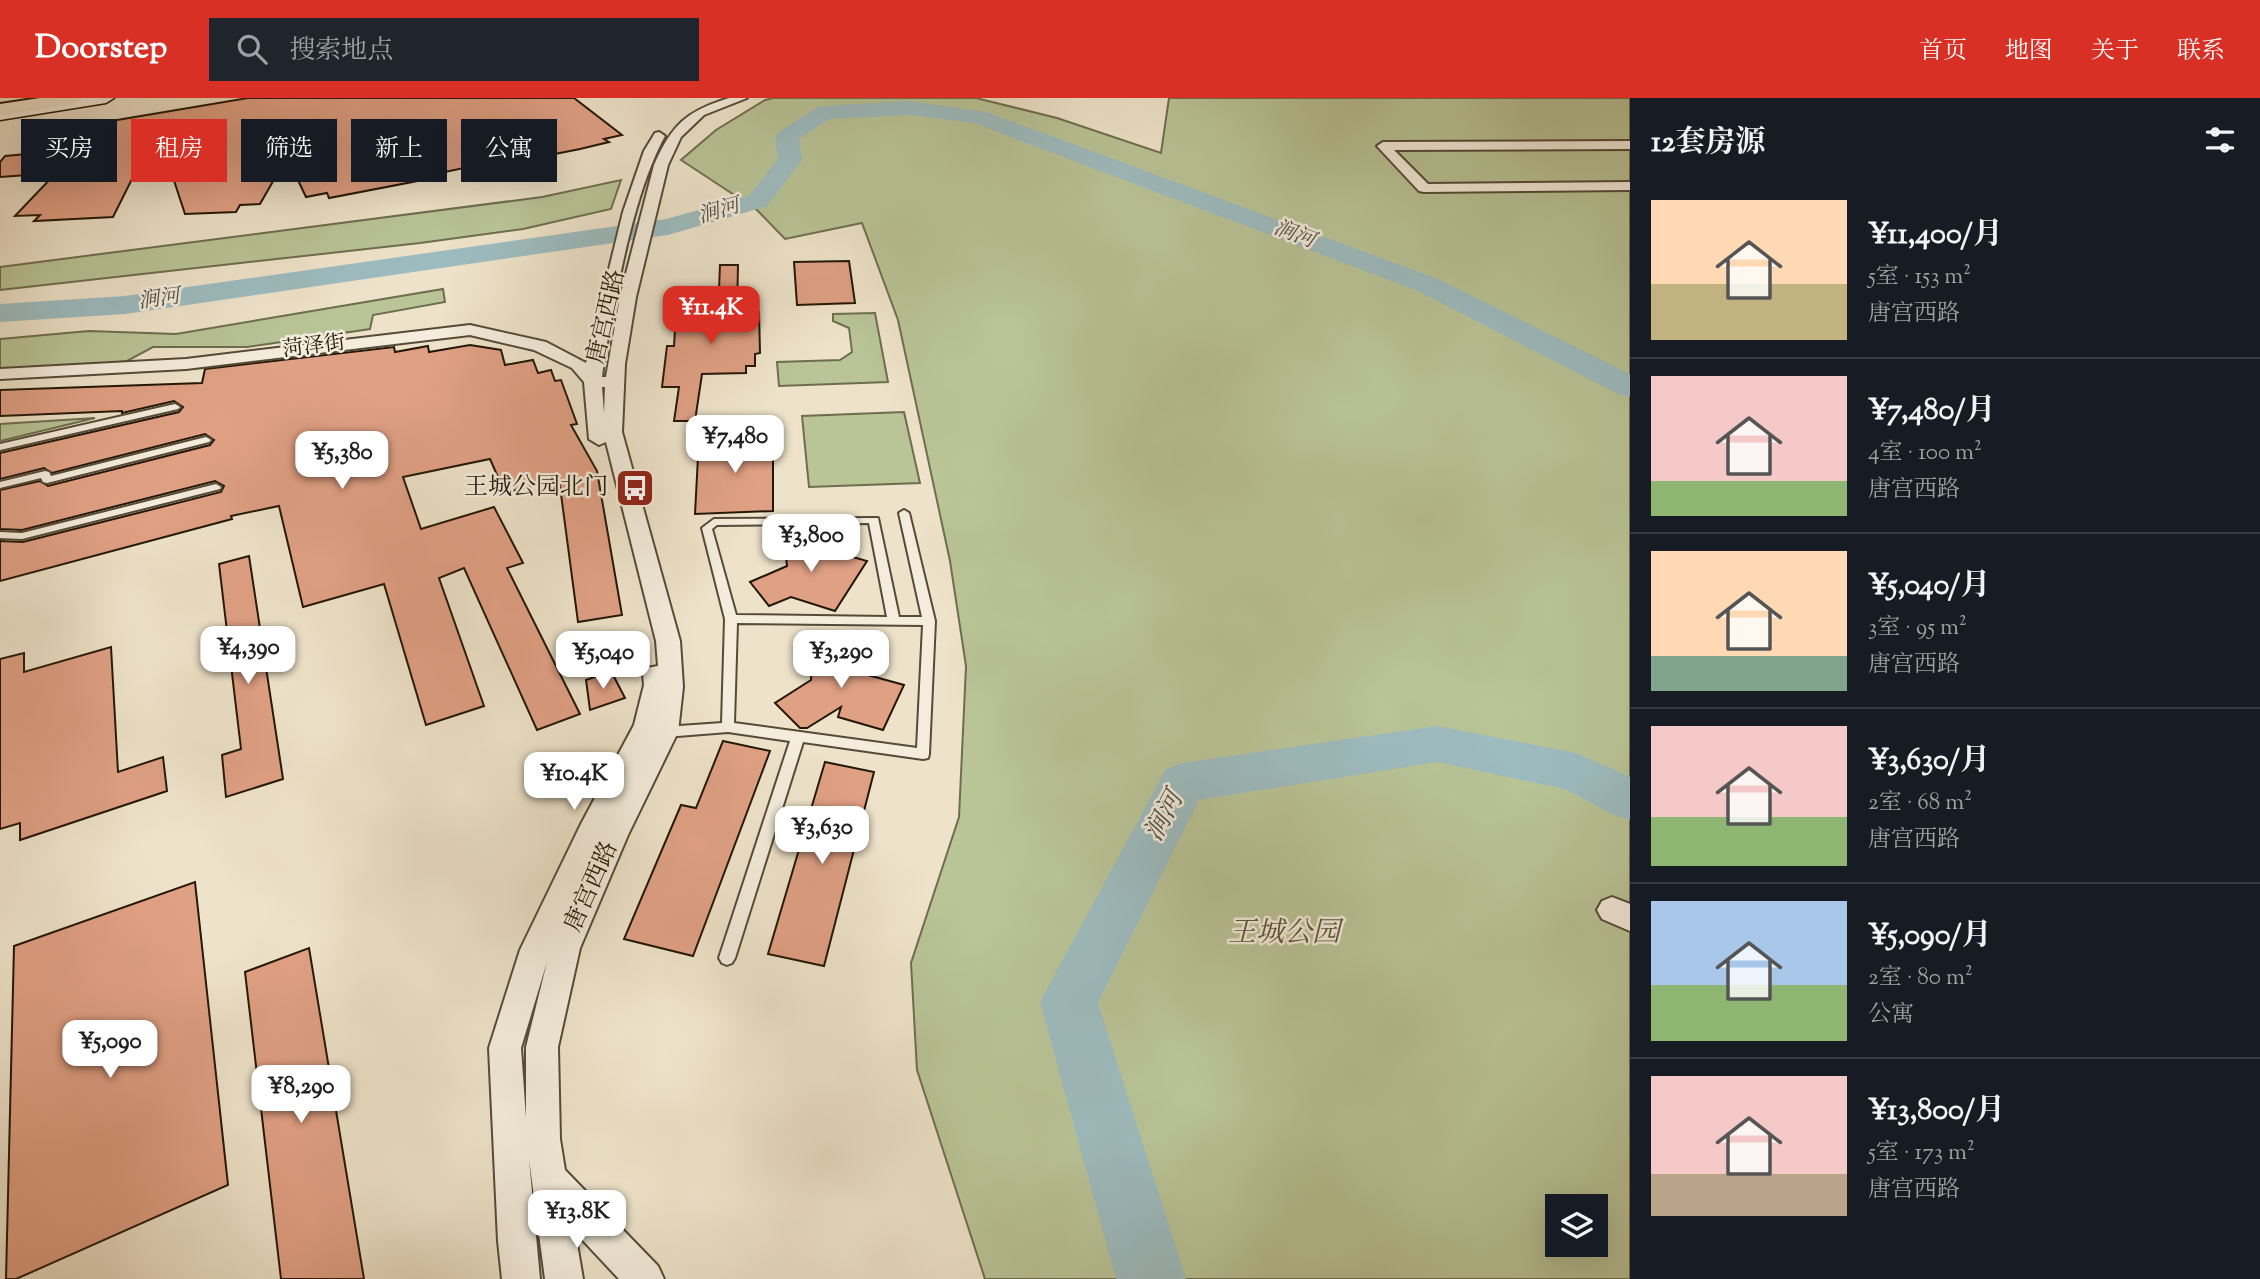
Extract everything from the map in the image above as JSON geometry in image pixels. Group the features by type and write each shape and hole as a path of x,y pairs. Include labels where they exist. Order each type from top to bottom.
{"highway":[{"path":"0,103 34,98"},
{"path":"0,112 74,98"}],"main road":[{"path":"0,112 106,98"}],"street":[{"name":"唐宫西路","path":"521,1279 516,1241 505,1048 535,950 591,832 647,725 656,685 653,640 598,436 607,347 642,167 655,139 702,98"},
{"name":"唐宫西路","path":"607,347 661,165 671,140 684,121 710,108 741,98"},
{"path":"1630,145 1383,146 1424,188 1630,186"},
{"name":"菏泽街","path":"0,374 186,364 470,330 540,346 578,364 603,382"},
{"name":"唐宫西路","path":"564,1279 543,1139 542,1047 565,948 614,835 665,732 671,687 668,641 613,432 603,382"},
{"path":"551,1181 645,1279"}],"lane":[{"path":"0,447 175,407"},
{"path":"0,485 45,474 47,480 206,440"},
{"path":"0,535 22,536 216,487"},
{"path":"665,732 727,727 923,754 929,621 904,513"},
{"path":"727,727 731,619 707,528 714,522 874,520 894,621"},
{"path":"731,619 929,621"},
{"path":"727,958 798,737"}],"green space":[{"name":"王城公园","path":"773,98 976,98 1057,118 1161,153 1169,98 1630,98 1630,1279 985,1279 917,1070 911,963 959,817 966,666 950,561 898,320 862,223 785,239 757,210 681,160 716,130 765,100"},
{"path":"621,180 611,209 523,229 0,290 0,267 542,197"},
{"path":"443,289 445,302 373,315 370,329 247,347 153,347 127,361 88,366 0,369 0,339 89,331 176,334"},
{"path":"875,313 888,382 779,386 777,362 840,360 852,352 849,328 833,321 833,314"},
{"path":"904,412 920,483 809,487 802,416"},
{"path":"95,418 0,441 0,424"}],"building":[{"path":"248,98 574,98 622,135 604,139 609,142 557,154 557,119 461,119 461,169 447,171 447,119 351,119 351,182 412,182 329,198 327,193 306,197 299,182 337,182 337,119 241,119 241,182 273,182 260,204 240,205 236,212 185,214 174,182 227,182 227,119 131,119 131,181 113,217 34,221 40,215 15,216 47,182 117,182 117,120"},
{"path":"21,155 21,176 0,177 0,162 5,156"},
{"path":"849,261 855,303 797,305 794,262"},
{"path":"720,265 738,265 737,313 759,312 760,353 755,354 755,366 746,366 746,373 702,374 695,421 674,421 679,387 662,387 667,346 674,346 676,315 718,314"},
{"path":"470,345 501,350 505,365 533,360 538,373 551,370 555,381 561,380 577,424 571,425 597,471 622,615 578,622 559,479 505,493 490,459 403,477 421,529 494,507 523,563 507,568 580,714 537,730 464,568 439,578 484,706 426,725 384,584 303,607 279,506 231,516 232,519 0,581 0,541 23,542 221,492 224,486 215,481 22,530 0,529 0,490 40,481 48,486 210,445 214,440 205,434 52,473 44,468 0,479 0,453 179,412 183,407 174,401 122,413 0,416 0,390 202,383 205,369 394,347 395,352 428,346 429,352"},
{"path":"773,437 773,511 695,514 699,438"},
{"path":"823,534 825,549 867,561 835,611 791,597 769,606 750,582 787,566 784,537"},
{"path":"249,556 283,779 226,797 222,755 241,749 219,564"},
{"path":"814,640 838,641 838,645 858,646 857,672 904,685 883,730 838,717 841,707 807,728 800,728 775,703 811,680"},
{"path":"111,647 118,772 163,757 167,791 20,840 20,823 0,829 0,659 24,653 24,672"},
{"path":"611,671 625,698 590,710 586,680"},
{"path":"723,741 770,751 693,956 624,939 681,805 696,808"},
{"path":"825,762 874,772 824,966 768,954"},
{"path":"195,882 228,1185 16,1279 6,1279 14,946"},
{"path":"309,948 364,1279 281,1279 245,972"}],"waterway":[{"name":"涧河","path":"0,313 125,305 668,227 758,201 790,160 787,137 824,113 910,108 978,117 1428,285 1630,387"},
{"name":"涧河","path":"1151,1279 1069,1002 1183,783 1437,744 1576,772 1630,800"}],"place":[{"name":"王城公园北门","path":"635,488"}]}
